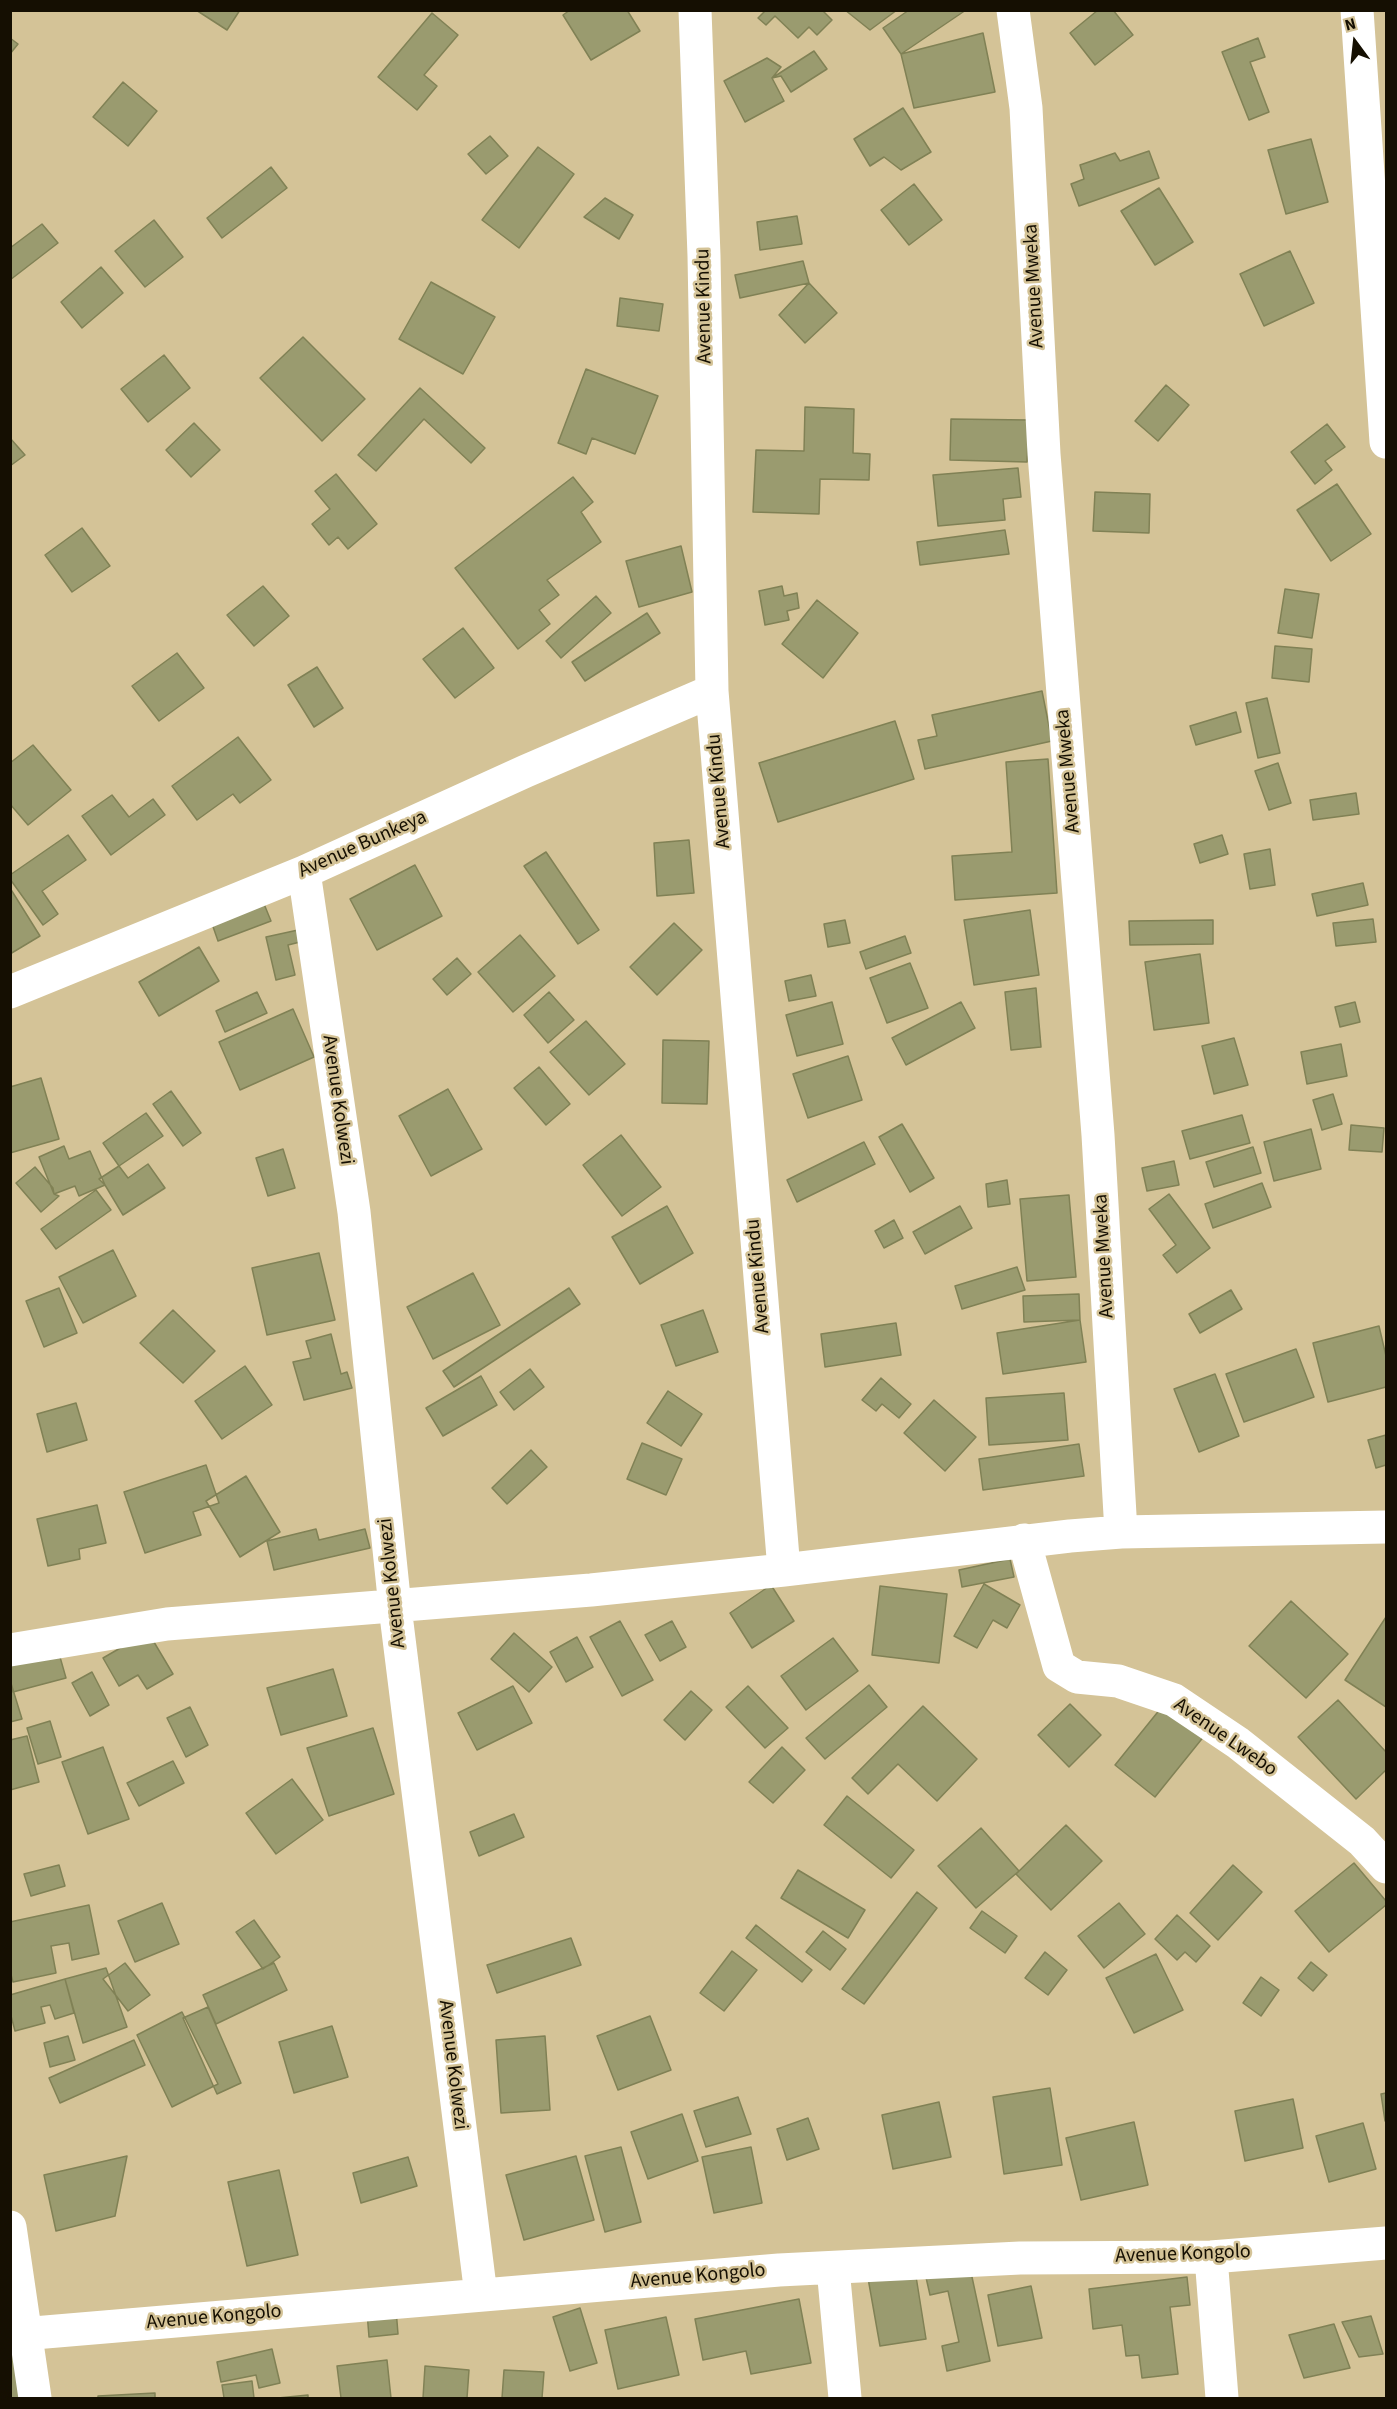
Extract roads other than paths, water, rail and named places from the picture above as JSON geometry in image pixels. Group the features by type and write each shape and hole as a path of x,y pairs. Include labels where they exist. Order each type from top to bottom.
{"street":[{"name":"Avenue Kindu","path":"695,10 704,256 712,691 784,1570"},
{"name":"Avenue Mweka","path":"1013,10 1026,108 1044,454 1098,1135 1121,1532"},
{"path":"1357,10 1386,442"},
{"name":"Avenue Bunkeya","path":"10,992 304,872 526,771 712,691"},
{"name":"Avenue Kolwezi","path":"304,872 354,1212 395,1607 480,2295"},
{"path":"10,1650 167,1624 317,1611 395,1607 784,1570 1024,1540 1121,1532 1386,1527"},
{"name":"Avenue Lwebo","path":"1024,1540 1059,1666 1077,1677 1118,1682 1174,1700 1247,1750 1362,1841 1386,1867"},
{"path":"10,2227 19,2334 35,2398"},
{"name":"Avenue Kongolo","path":"19,2334 779,2270 1020,2258 1211,2257 1386,2243"},
{"path":"1211,2257 1222,2398"},
{"path":"833,2268 845,2398"}]}
